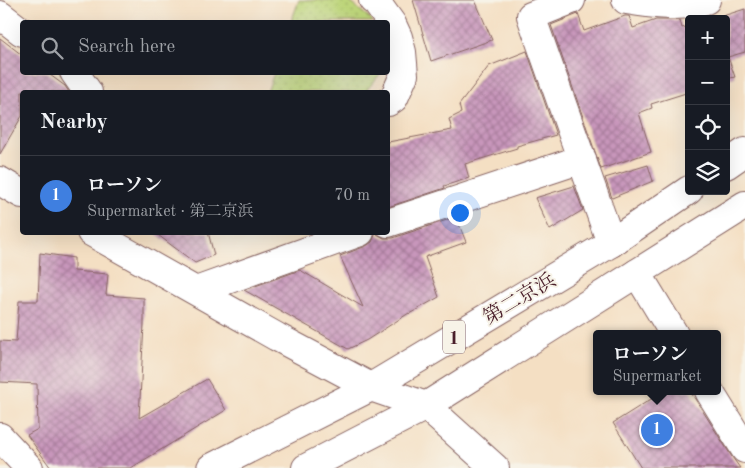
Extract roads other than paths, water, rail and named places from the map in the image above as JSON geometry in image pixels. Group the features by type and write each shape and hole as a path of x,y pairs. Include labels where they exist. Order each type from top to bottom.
{"main road":[{"path":"373,0 389,20"},
{"path":"571,0 531,16 611,244"},
{"path":"626,0 663,6 699,3 706,0"},
{"path":"0,16 20,31"},
{"path":"390,21 398,37 402,52 404,75 394,98 390,101"},
{"path":"76,75 87,90"},
{"path":"730,162 745,152"},
{"path":"390,222 582,158"},
{"path":"0,181 20,193"},
{"name":"第二京浜","path":"211,468 371,387 611,244 685,193"},
{"name":"第二京浜","path":"306,468 426,406 745,205"},
{"path":"102,235 130,243 196,292 371,387 426,406 494,468"},
{"path":"196,292 352,235"},
{"path":"637,274 672,330"},
{"path":"713,395 738,421 745,449"},
{"path":"0,437 29,468"}],"place":[{"name":"ローソン","path":"657,430"}]}
